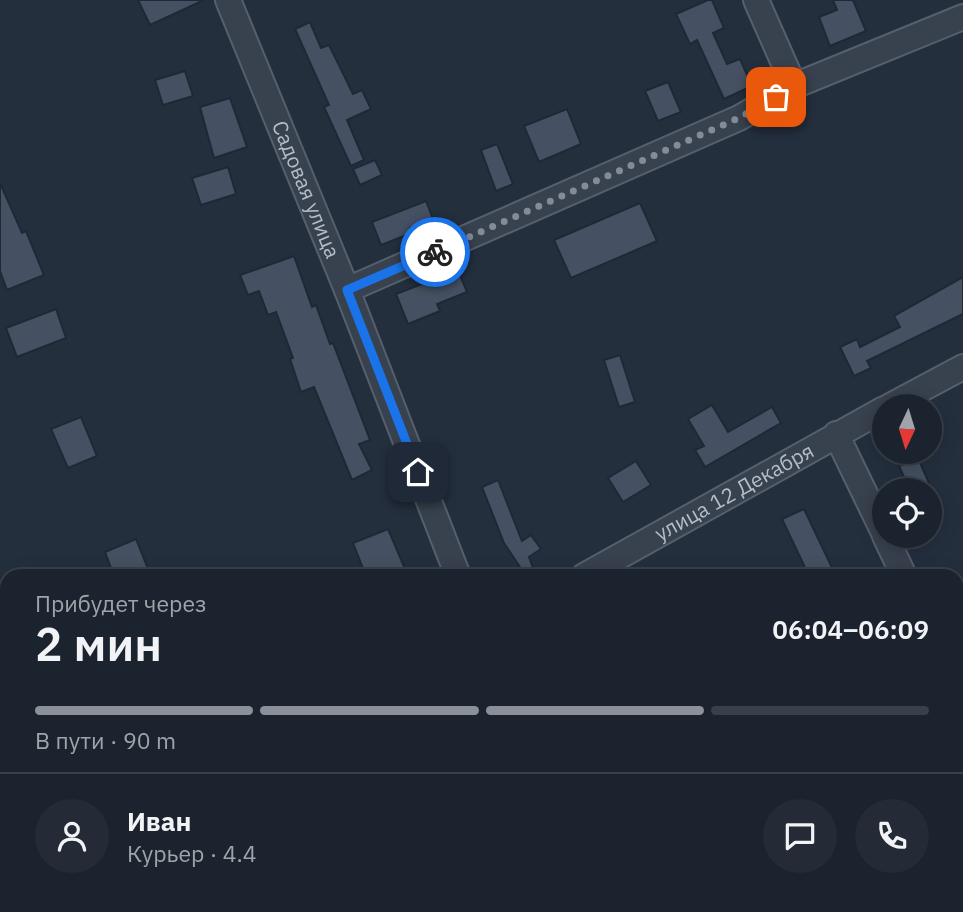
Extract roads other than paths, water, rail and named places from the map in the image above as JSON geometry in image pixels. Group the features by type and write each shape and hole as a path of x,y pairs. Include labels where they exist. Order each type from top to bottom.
{"street":[{"name":"Садовая улица","path":"228,0 347,290 455,569"},
{"path":"756,0 794,86"},
{"path":"347,290 739,118 794,86 963,17"},
{"path":"913,394 963,368"},
{"name":"улица 12 Декабря","path":"596,569 872,415"},
{"path":"836,434 872,509"},
{"path":"891,548 901,569"}]}
